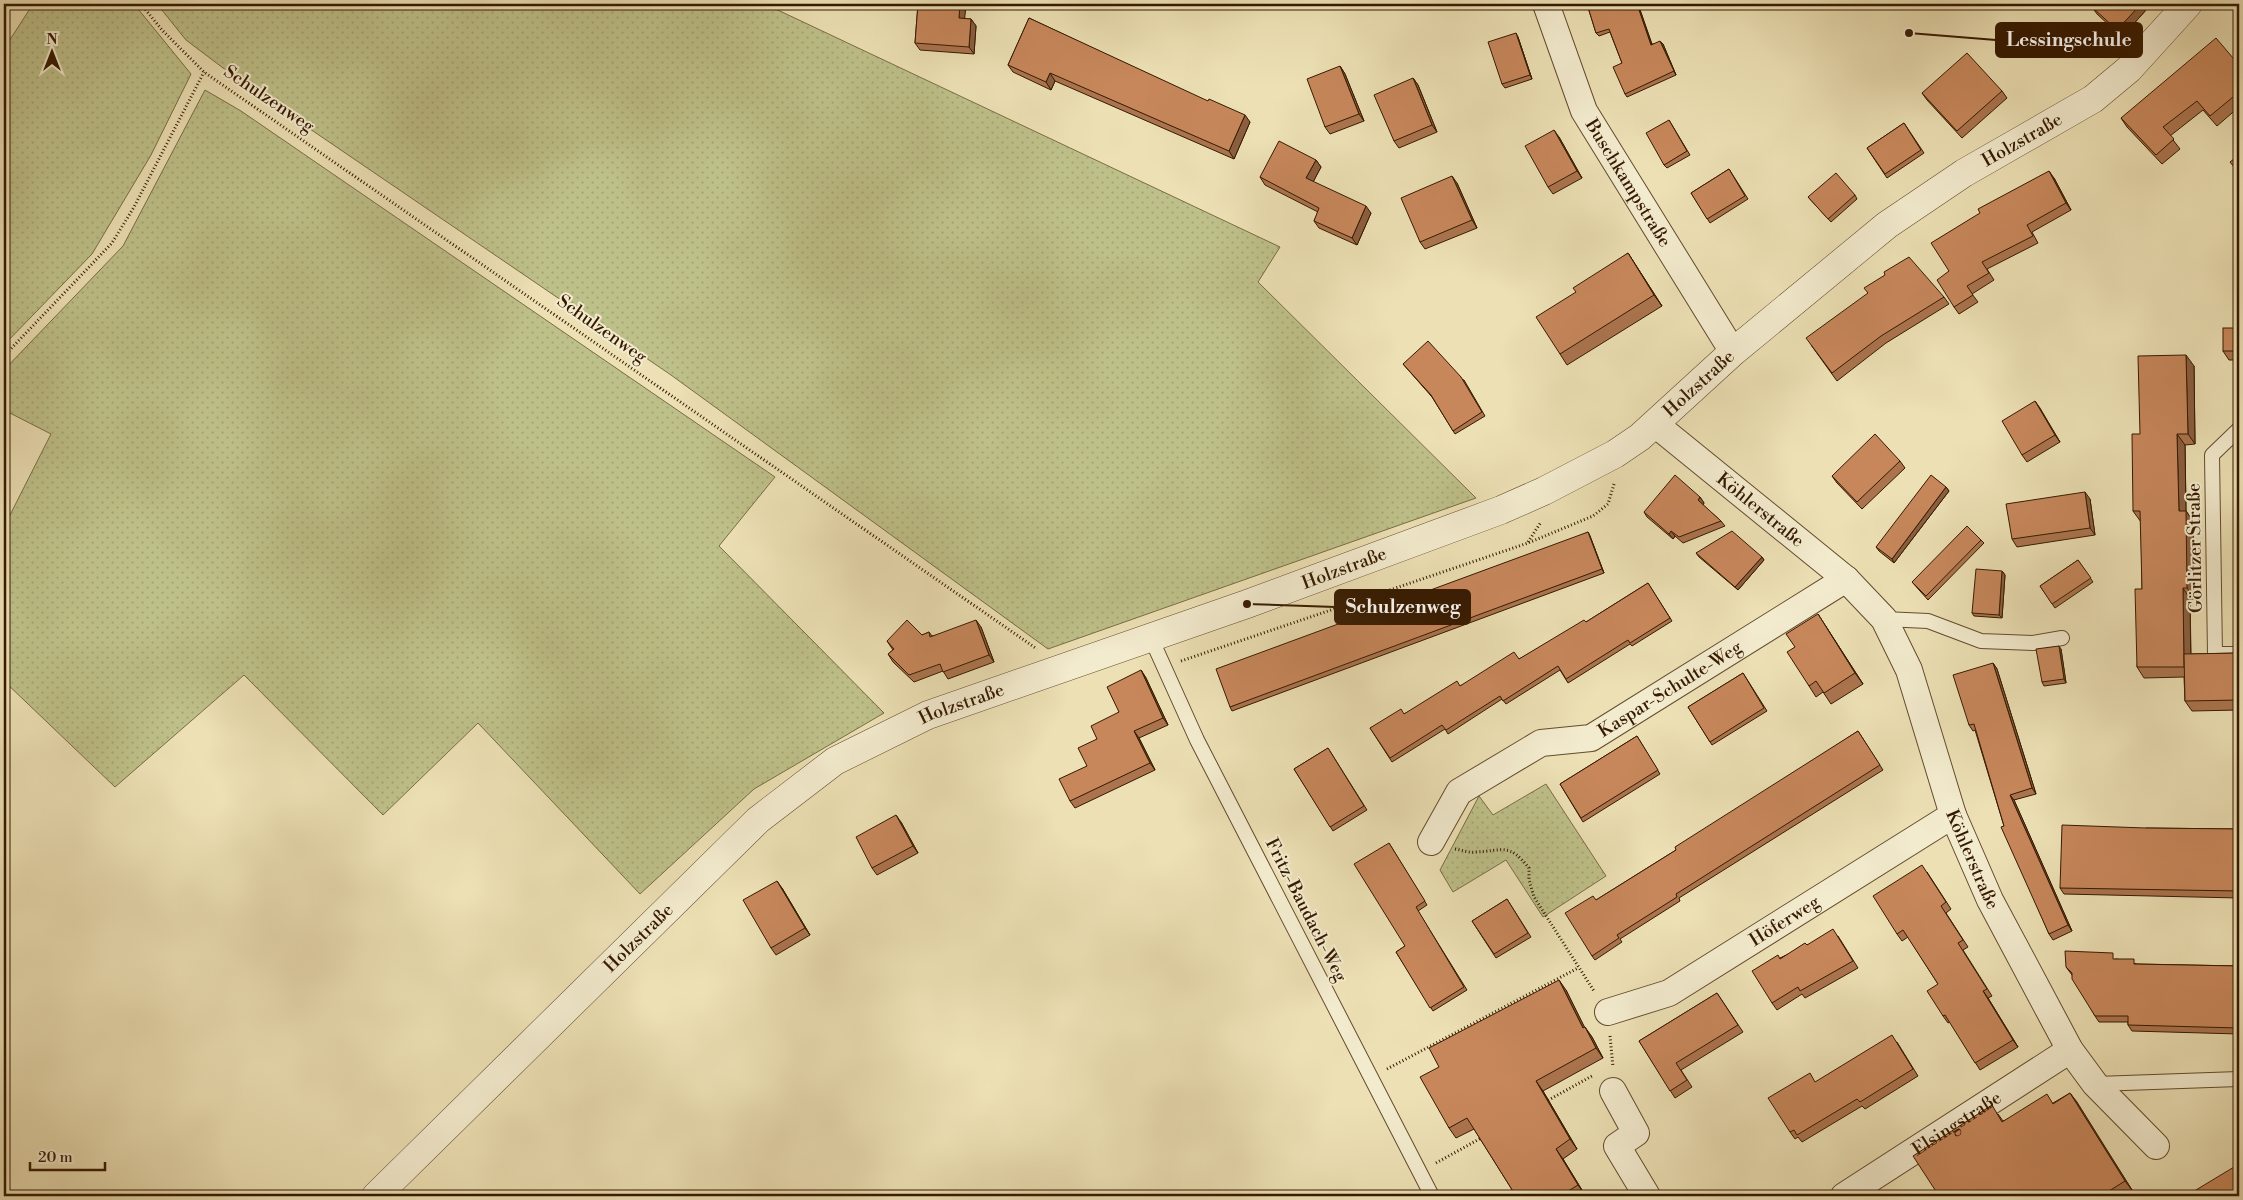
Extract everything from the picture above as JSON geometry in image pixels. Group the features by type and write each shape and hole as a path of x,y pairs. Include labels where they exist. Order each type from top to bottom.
{"street":[{"name":"Buschkampstraße","path":"1546,4 1584,111 1733,352"},
{"name":"Holzstraße","path":"376,1196 758,820 835,761 928,715 1050,672 1156,647 1501,510 1544,491 1615,454 1655,424 1733,352 1887,225 1964,173 2093,99 2129,68 2188,4"},
{"name":"Köhlerstraße","path":"1655,424 1846,579 1884,619 1909,670 1953,815 1990,900 2070,1050 2095,1084 2156,1146"},
{"name":"Kaspar-Schulte-Weg","path":"1430,842 1459,792 1541,743 1591,738 1846,579"},
{"name":"Höferweg","path":"1608,1012 1669,993 1953,815"},
{"name":"Elsingstraße","path":"1844,1196 2070,1050"},
{"path":"1605,1078 1636,1133 1617,1146 1647,1196"}],"lane":[{"name":"Görlitzer Straße","path":"2239,429 2212,456 2215,654 2239,654"},
{"path":"1884,619 1928,621 1981,641 2033,643 2062,638"},
{"name":"Fritz-Baudach-Weg","path":"1156,647 1197,740 1432,1196"},
{"path":"2095,1084 2239,1079"}],"path":[{"name":"Schulzenweg","path":"141,4 162,30 204,72 1036,647 1050,672"},
{"path":"4,356 112,243 134,207 204,72"},
{"path":"1156,647 1182,661 1528,543 1593,516 1608,504 1616,480 1615,454"},
{"path":"1430,842 1474,852 1504,849 1518,854 1529,868 1529,880 1534,897 1608,1012 1613,1064 1605,1078 1537,1106"},
{"path":"1370,1076 1578,968"},
{"path":"1605,1078 1613,1064"},
{"path":"1420,1172 1487,1134"}],"green space":[{"path":"33,4 134,4 191,74 151,155 92,254 4,345 4,49"},
{"path":"157,4 765,4 1280,247 1258,282 1476,498 1048,649 671,375 247,86 186,40"},
{"path":"205,90 241,111 775,477 719,546 884,713 754,789 640,894 478,723 383,815 244,675 115,787 4,681 4,520 7,521 51,434 4,410 4,370 123,246"},
{"path":"1546,784 1606,876 1543,917 1506,860 1453,892 1440,870 1479,796 1493,815"}],"building":[{"path":"918,4 960,4 959,18 971,19 969,47 915,43"},
{"path":"1587,4 1637,4 1651,45 1660,41 1674,71 1625,94 1613,67 1622,63 1609,29 1596,33"},
{"path":"2094,4 2141,4 2117,30 2092,7"},
{"path":"1029,18 1208,101 1209,99 1245,115 1229,151 1050,73 1046,82 1008,65"},
{"path":"1516,33 1530,75 1502,84 1488,42"},
{"path":"2216,38 2239,65 2239,92 2210,116 2197,101 2163,127 2174,139 2156,155 2121,118"},
{"path":"1967,53 2002,91 1957,131 1922,93"},
{"path":"1340,66 1359,114 1325,127 1307,79"},
{"path":"1413,78 1432,125 1394,141 1374,95"},
{"path":"1669,120 1687,151 1664,165 1646,133"},
{"path":"1904,123 1921,150 1885,174 1867,148"},
{"path":"1554,130 1577,171 1548,187 1525,146"},
{"path":"1279,141 1316,160 1306,178 1366,206 1352,238 1314,221 1319,208 1260,177"},
{"path":"2239,155 2239,173 2230,162"},
{"path":"1729,169 1745,196 1707,219 1691,193"},
{"path":"2049,171 2066,203 2027,225 2033,236 1982,262 1989,273 1967,286 1973,295 1954,307 1937,280 1949,271 1931,243 1980,213 1978,209"},
{"path":"1836,173 1855,195 1828,219 1808,197"},
{"path":"1452,176 1472,220 1420,242 1401,198"},
{"path":"1628,253 1654,295 1560,354 1536,317 1576,292 1573,288"},
{"path":"1909,257 1944,297 1881,336 1832,373 1806,338 1868,293 1864,288 1885,275 1884,272"},
{"path":"2223,328 2239,328 2239,351 2223,351"},
{"path":"1428,341 1461,377 1482,412 1453,431 1431,395 1403,364"},
{"path":"2186,355 2188,434 2177,434 2179,511 2186,511 2187,588 2183,588 2184,667 2137,667 2135,589 2142,589 2140,511 2133,511 2132,434 2140,434 2138,356"},
{"path":"2035,401 2055,435 2022,455 2002,421"},
{"path":"1875,434 1900,461 1857,502 1832,476"},
{"path":"1675,475 1700,497 1698,500 1721,521 1679,537 1671,531 1669,534 1644,512"},
{"path":"1931,475 1946,487 1892,559 1876,547"},
{"path":"2085,492 2090,528 2012,539 2006,504"},
{"path":"1967,526 1981,540 1926,596 1912,582"},
{"path":"1732,531 1762,557 1735,587 1696,553"},
{"path":"1588,532 1602,569 1230,707 1216,669"},
{"path":"2078,560 2091,578 2052,604 2040,586"},
{"path":"1976,569 2002,571 1999,615 1972,613"},
{"path":"1648,583 1670,618 1630,643 1628,640 1566,679 1558,666 1503,701 1500,696 1446,730 1442,725 1390,758 1370,728 1401,709 1404,714 1457,681 1460,686 1514,652 1519,659 1584,620 1586,622"},
{"path":"1818,614 1855,673 1824,693 1816,681 1809,686 1787,652 1795,647 1786,634"},
{"path":"907,620 922,635 929,632 930,637 976,620 989,655 943,672 940,664 909,675 888,654 894,649 887,641"},
{"path":"2059,646 2064,679 2042,682 2036,649"},
{"path":"2239,653 2239,700 2185,701 2184,654"},
{"path":"1993,663 2032,788 2010,795 2068,925 2049,934 2001,827 2004,826 1974,724 1969,725 1953,675"},
{"path":"1141,670 1163,718 1134,731 1150,763 1070,801 1059,779 1087,766 1078,748 1097,739 1091,726 1119,712 1107,687"},
{"path":"1743,673 1764,708 1710,742 1688,707"},
{"path":"1858,731 1880,765 1676,894 1677,897 1617,935 1619,938 1592,956 1565,913 1593,896 1596,900 1676,850 1675,847"},
{"path":"1637,736 1658,770 1581,818 1560,784"},
{"path":"1328,748 1364,806 1330,827 1294,769"},
{"path":"896,815 913,846 872,868 856,837"},
{"path":"2062,825 2239,829 2239,891 2060,888"},
{"path":"1389,843 1425,901 1416,907 1464,987 1430,1008 1396,952 1405,946 1354,864"},
{"path":"1922,865 1946,902 1941,906 1963,940 1958,943 1987,989 1983,991 2013,1040 1975,1063 1945,1015 1943,1016 1927,991 1938,984 1903,930 1897,934 1873,896"},
{"path":"777,881 805,928 771,948 743,900"},
{"path":"1507,899 1528,933 1494,954 1472,921"},
{"path":"1833,929 1853,961 1800,991 1798,987 1772,1003 1752,971 1778,955 1780,959 1805,943 1807,945"},
{"path":"2065,951 2113,953 2113,959 2134,959 2134,964 2239,966 2239,1028 2128,1025 2128,1016 2095,1016 2072,979 2072,973 2066,967"},
{"path":"1559,980 1583,1028 1585,1027 1596,1048 1536,1081 1570,1139 1556,1149 1578,1185 1565,1193 1568,1196 1516,1196 1467,1118 1449,1128 1420,1077 1439,1067 1429,1048"},
{"path":"1717,993 1738,1025 1676,1063 1687,1080 1670,1091 1639,1041"},
{"path":"1892,1035 1913,1069 1860,1102 1857,1099 1797,1135 1794,1130 1790,1132 1768,1098 1810,1073 1815,1082"},
{"path":"2070,1093 2125,1181 2101,1196 1939,1196 1913,1156 1992,1105 2002,1122 2047,1094 2053,1104"},
{"path":"2239,1164 2239,1196 2186,1196"}],"place":[{"name":"Lessingschule","path":"1909,33"},
{"name":"Schulzenweg","path":"1247,604"}]}
